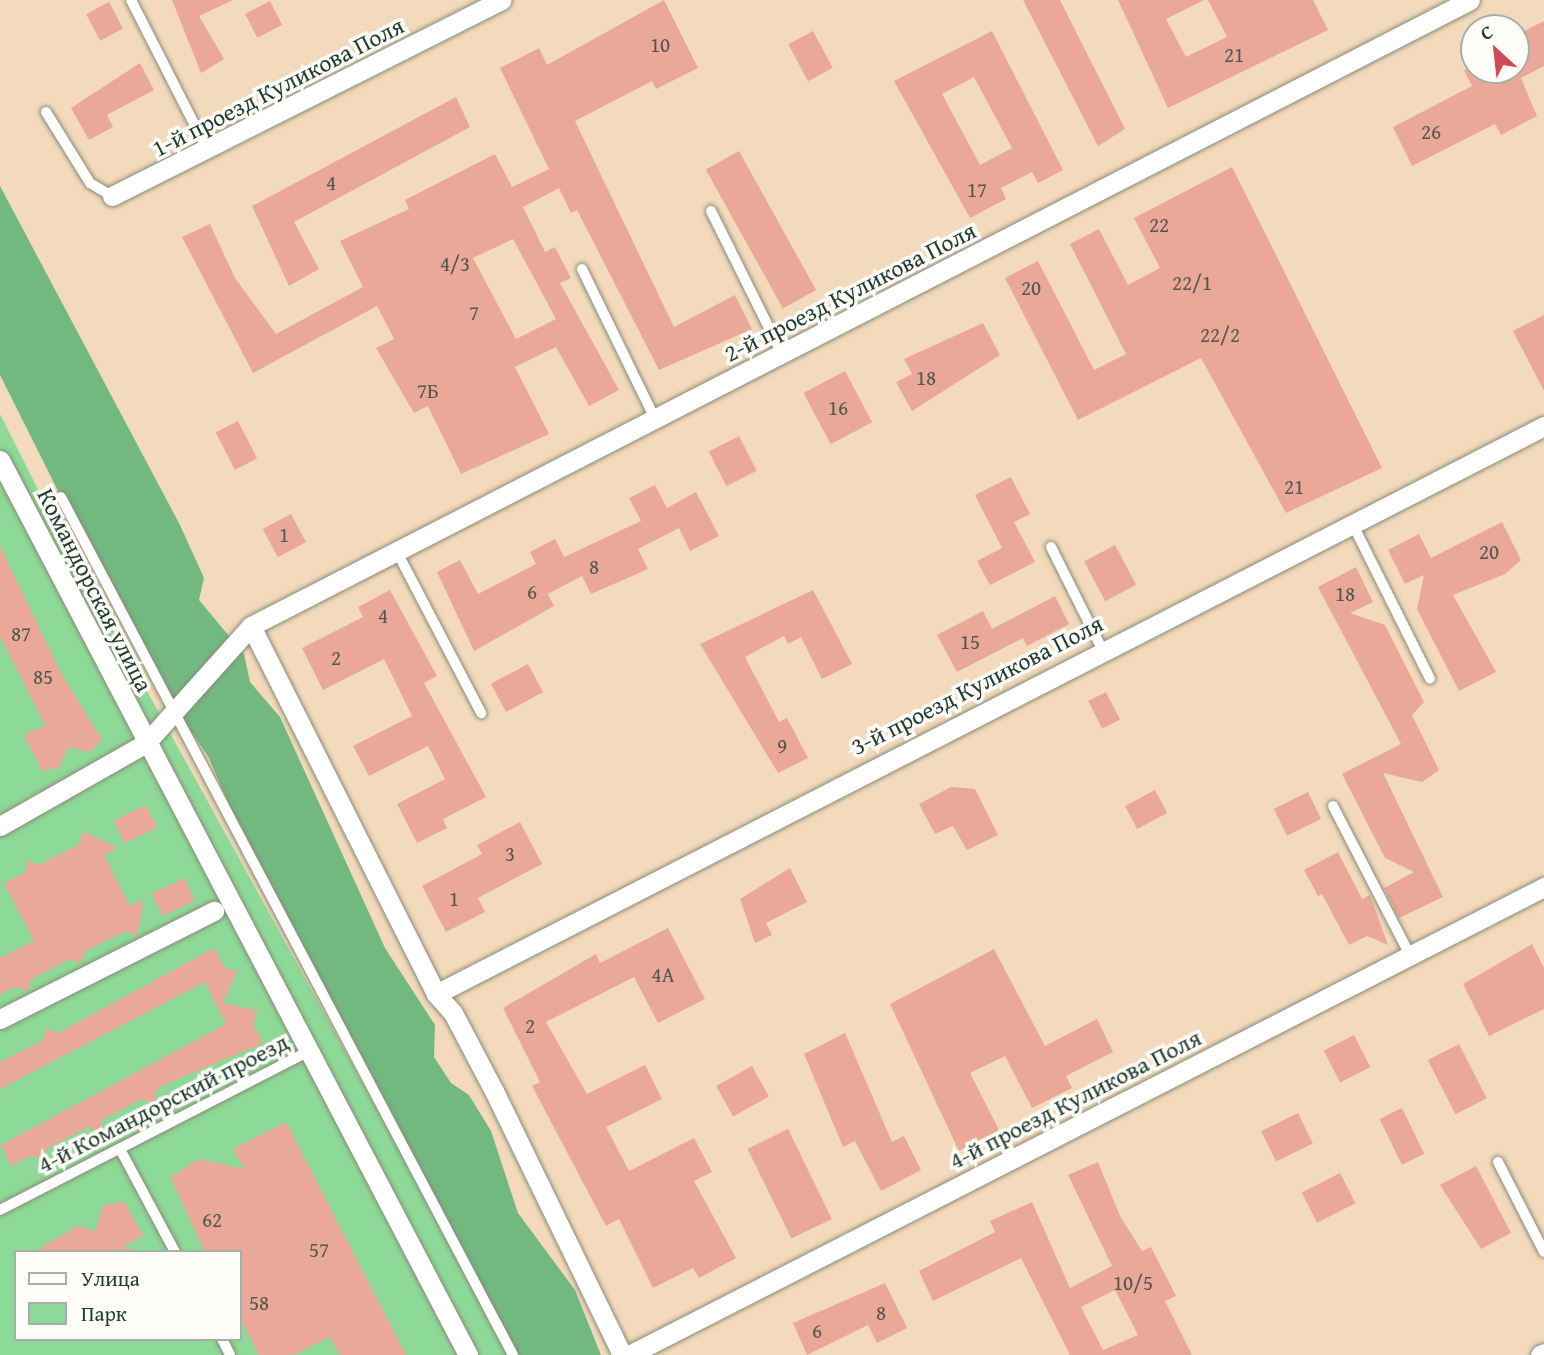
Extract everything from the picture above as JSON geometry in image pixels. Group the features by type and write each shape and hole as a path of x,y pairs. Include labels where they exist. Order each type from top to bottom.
{"street":[{"name":"1-й проезд Куликова Поля","path":"113,196 208,152 502,0"},
{"name":"2-й проезд Куликова Поля","path":"251,626 1470,0"},
{"name":"3-й проезд Куликова Поля","path":"436,995 1102,649 1544,426"},
{"name":"Командорская улица","path":"0,460 464,1354"},
{"path":"0,826 60,796 146,743 251,626 436,995 453,1013 495,1093 622,1355"},
{"name":"4-й проезд Куликова Поля","path":"629,1355 1544,887"},
{"path":"0,1019 214,911"}],"lane":[{"path":"131,0 208,152"},
{"path":"46,112 90,183 113,196"},
{"path":"711,211 782,354"},
{"path":"582,268 655,419"},
{"path":"61,497 177,711 513,1355"},
{"path":"1352,522 1430,679"},
{"path":"1051,547 1102,649"},
{"path":"397,552 481,713"},
{"path":"1333,806 1410,956"},
{"name":"4-й Командорский проезд","path":"0,1210 307,1052"},
{"path":"120,1149 174,1250"},
{"path":"1498,1162 1544,1252"}],"green space":[{"path":"0,186 180,525 204,578 199,600 244,654 250,682 280,717 385,948 435,1025 434,1057 451,1083 469,1095 491,1131 518,1213 575,1290 601,1355 508,1355 277,915 208,756 177,711 61,497 0,375"},
{"path":"0,414 58,529 512,1355 0,1355"}],"building":[{"path":"172,0 233,0 199,16 224,59 201,73"},
{"path":"664,0 698,68 656,89 652,81 575,121 674,327 735,295 752,329 659,370 577,210 571,213 559,188 523,207 545,252 555,247 571,278 560,283 619,390 589,406 556,347 515,367 549,434 461,474 428,406 414,413 376,348 394,339 377,306 253,373 182,237 210,224 235,278 276,334 363,287 340,241 409,209 405,200 495,154 512,187 549,169 500,68 539,48 547,65","holes":["513,239 556,319 516,339 473,258"]},
{"path":"1023,0 1060,0 1125,129 1098,146"},
{"path":"1118,0 1204,0 1166,19 1186,57 1227,37 1208,0 1313,0 1328,30 1168,108"},
{"path":"270,1 282,25 257,38 245,14"},
{"path":"109,2 123,28 100,41 86,14"},
{"path":"1544,21 1544,66 1530,73 1530,28"},
{"path":"813,31 833,68 808,81 788,44"},
{"path":"992,31 1063,170 1038,183 1032,172 1001,188 1006,199 970,218 894,81","holes":["974,77 1012,148 980,165 942,94"]},
{"path":"140,63 154,90 107,115 113,127 89,140 71,108"},
{"path":"1471,84 1524,84 1537,116 1501,135 1495,124 1412,166 1393,127 1472,86"},
{"path":"456,97 470,127 294,222 319,269 289,286 252,206"},
{"path":"739,151 816,290 783,308 706,169"},
{"path":"1232,167 1382,468 1286,513 1201,358 1078,420 1005,278 1038,261 1094,370 1126,354 1070,244 1099,229 1128,285 1160,268 1134,218"},
{"path":"1544,315 1544,391 1513,331"},
{"path":"983,323 1000,355 912,411 896,382 912,374 904,359"},
{"path":"845,371 872,422 831,444 804,393"},
{"path":"238,421 257,458 235,470 216,432"},
{"path":"739,436 757,471 726,486 709,451"},
{"path":"1011,477 1030,514 1014,522 1035,562 990,585 977,561 1002,548 975,495"},
{"path":"655,485 667,508 696,492 719,536 690,551 679,528 638,549 648,569 591,594 582,576 548,594 554,606 474,651 437,572 460,560 478,594 536,564 530,552 555,539 564,557 641,521 629,498"},
{"path":"291,514 306,542 278,557 263,529"},
{"path":"1502,522 1521,560 1505,574 1453,595 1496,672 1459,691 1417,609 1424,575 1405,584 1388,550 1419,534 1431,558"},
{"path":"1115,545 1136,585 1105,601 1084,561"},
{"path":"0,546 61,673 102,740 90,752 68,747 59,768 42,771 24,735 45,725 0,636"},
{"path":"1356,567 1373,602 1350,613 1385,625 1424,702 1412,715 1439,770 1422,782 1383,773 1443,897 1399,918 1384,888 1414,872 1385,858 1342,774 1401,744 1318,587"},
{"path":"390,590 437,676 424,683 486,797 443,819 447,828 417,843 397,804 445,779 428,746 369,776 353,746 412,716 384,659 323,690 302,648 363,617 358,607"},
{"path":"813,590 852,664 822,679 801,637 788,644 784,636 745,657 779,722 787,718 808,758 778,773 700,644"},
{"path":"1055,596 1069,624 1027,646 1023,638 957,672 937,635 983,611 992,629"},
{"path":"528,664 543,692 506,712 491,684"},
{"path":"1106,692 1120,720 1102,729 1088,701"},
{"path":"951,787 975,789 998,835 967,850 953,826 935,834 919,804"},
{"path":"1155,790 1167,813 1137,829 1125,806"},
{"path":"1308,792 1321,819 1287,836 1274,809"},
{"path":"146,805 157,827 125,843 114,821"},
{"path":"520,822 542,864 478,898 485,912 446,932 422,886 482,854 477,845"},
{"path":"83,831 118,848 104,855 130,906 144,899 137,936 126,931 84,952 81,964 70,959 30,980 28,991 15,987 0,995 0,958 34,941 4,883 25,873 27,860 39,865 80,844"},
{"path":"1338,852 1362,899 1370,895 1388,945 1367,936 1349,945 1322,894 1318,896 1304,870"},
{"path":"790,868 807,902 766,923 772,935 755,943 740,899"},
{"path":"184,878 195,900 163,916 152,894"},
{"path":"668,928 705,999 658,1023 634,977 546,1022 587,1094 645,1065 662,1099 606,1127 629,1171 694,1138 712,1172 694,1181 736,1258 699,1278 693,1268 653,1288 619,1219 606,1226 532,1086 540,1082 503,1008 596,954 600,963"},
{"path":"1532,944 1544,968 1544,1009 1489,1036 1463,984"},
{"path":"214,948 225,968 237,971 223,1003 258,1011 253,1023 263,1043 157,1088 154,1105 142,1099 102,1120 100,1132 88,1127 46,1149 44,1161 32,1155 11,1166 1,1145 226,1024 205,982 0,1089 0,1062 43,1040 46,1028 58,1033"},
{"path":"994,949 1045,1046 1097,1019 1113,1052 1066,1076 1072,1088 1032,1108 1005,1056 970,1073 999,1130 959,1151 890,1004"},
{"path":"845,1033 892,1142 904,1136 921,1170 881,1191 855,1141 843,1147 804,1054"},
{"path":"1354,1035 1370,1067 1340,1083 1324,1050"},
{"path":"1459,1044 1487,1098 1456,1114 1428,1060"},
{"path":"752,1066 769,1097 733,1116 716,1086"},
{"path":"1402,1108 1424,1154 1402,1165 1380,1119"},
{"path":"1298,1113 1313,1144 1276,1162 1261,1131"},
{"path":"286,1122 406,1355 340,1355 330,1337 294,1355 259,1355 242,1322 242,1250 204,1250 170,1177 199,1159 244,1169 233,1149"},
{"path":"788,1129 832,1219 791,1239 748,1149"},
{"path":"1098,1162 1120,1216 1142,1251 1151,1247 1176,1296 1165,1301 1192,1355 1070,1355 1021,1258 933,1301 919,1271 995,1232 990,1221 1032,1202 1070,1288 1112,1266 1068,1175","holes":["1115,1290 1138,1335 1103,1350 1081,1307"]},
{"path":"1476,1166 1511,1233 1481,1249 1440,1185"},
{"path":"1340,1173 1355,1203 1317,1223 1302,1193"},
{"path":"125,1202 143,1236 124,1246 132,1250 37,1250 79,1225 95,1232 103,1205"},
{"path":"885,1283 907,1328 877,1343 868,1325 807,1355 793,1323"}]}
